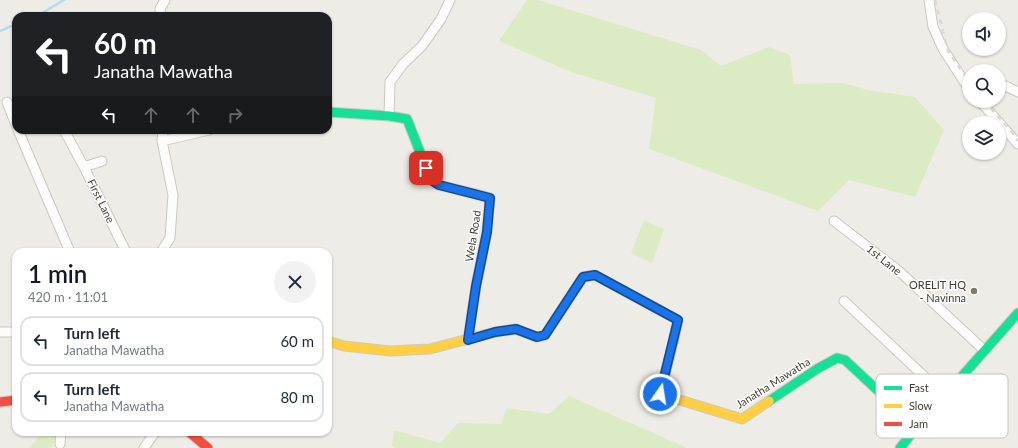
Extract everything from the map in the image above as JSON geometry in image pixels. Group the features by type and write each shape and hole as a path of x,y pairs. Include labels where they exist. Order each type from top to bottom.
{"street":[{"path":"160,12 165,0"},
{"path":"388,116 390,82 403,64 422,46 441,19 450,0"},
{"path":"929,0 933,27 943,49 962,78"},
{"path":"1006,86 1018,92"},
{"path":"7,102 12,115"},
{"path":"986,108 1018,144"},
{"name":"Wela Road","path":"332,112 388,116 407,119 431,180 439,185 490,198 487,232 476,286 468,340"},
{"path":"20,134 68,248"},
{"path":"66,134 84,167"},
{"path":"162,134 162,141 173,195 170,238 164,248"},
{"path":"162,141 192,134"},
{"name":"First Lane","path":"102,161 84,167 124,248"},
{"name":"1st Lane","path":"834,221 899,270 984,350"},
{"name":"Janatha Mawatha","path":"332,342 344,346 390,351 430,349 495,332 516,329 537,337 545,335 583,277 595,275 678,320 660,394 742,419 817,369 837,358 845,360 876,389"},
{"path":"844,301 921,374"},
{"path":"963,374 1018,313"},
{"path":"0,332 12,332"},
{"path":"0,402 12,400"},
{"path":"60,444 61,436"},
{"path":"144,448 152,436"},
{"path":"194,436 208,448"},
{"path":"900,448 908,438"}],"green space":[{"path":"527,0 538,0 701,50 721,66 769,47 790,55 794,84 843,83 868,90 915,97 944,130 915,197 849,180 818,211 649,149 656,98 571,72 499,41"},
{"path":"644,220 664,229 652,263 631,253"},
{"path":"569,396 686,448 395,448 392,446 394,430 440,443 458,423 501,424 507,408 549,414"},
{"path":"40,436 55,436 52,448 29,448"}],"waterway":[{"path":"44,12 64,0"},
{"path":"0,31 12,26"}],"railway":[{"path":"935,0 948,51 962,71"},
{"path":"990,108 1013,133 1018,141"}],"traffic: fast":[{"path":"332,112 389,116 407,119 431,180 439,185 476,194"},
{"path":"509,330 516,329 537,337 545,335 583,277 595,275 678,320 673,343"},
{"path":"964,374 1018,313"},
{"path":"769,401 817,369 837,358 845,360 876,389"},
{"path":"900,448 908,438"}],"traffic: slow":[{"path":"468,340 476,286 487,232 490,198 476,194"},
{"path":"332,342 344,346 390,351 430,349 495,332 509,330"},
{"path":"673,343 660,394 742,419 769,401"}],"traffic: jam":[{"path":"0,402 12,400"},
{"path":"194,436 208,448"}],"place":[{"name":"ORELIT HQ - Navinna","path":"974,291"}],"route":[{"path":"426,168 431,180 439,185 490,198 487,232 476,286 468,340 495,332 516,329 537,337 545,335 583,277 595,275 678,320 660,394"}]}
